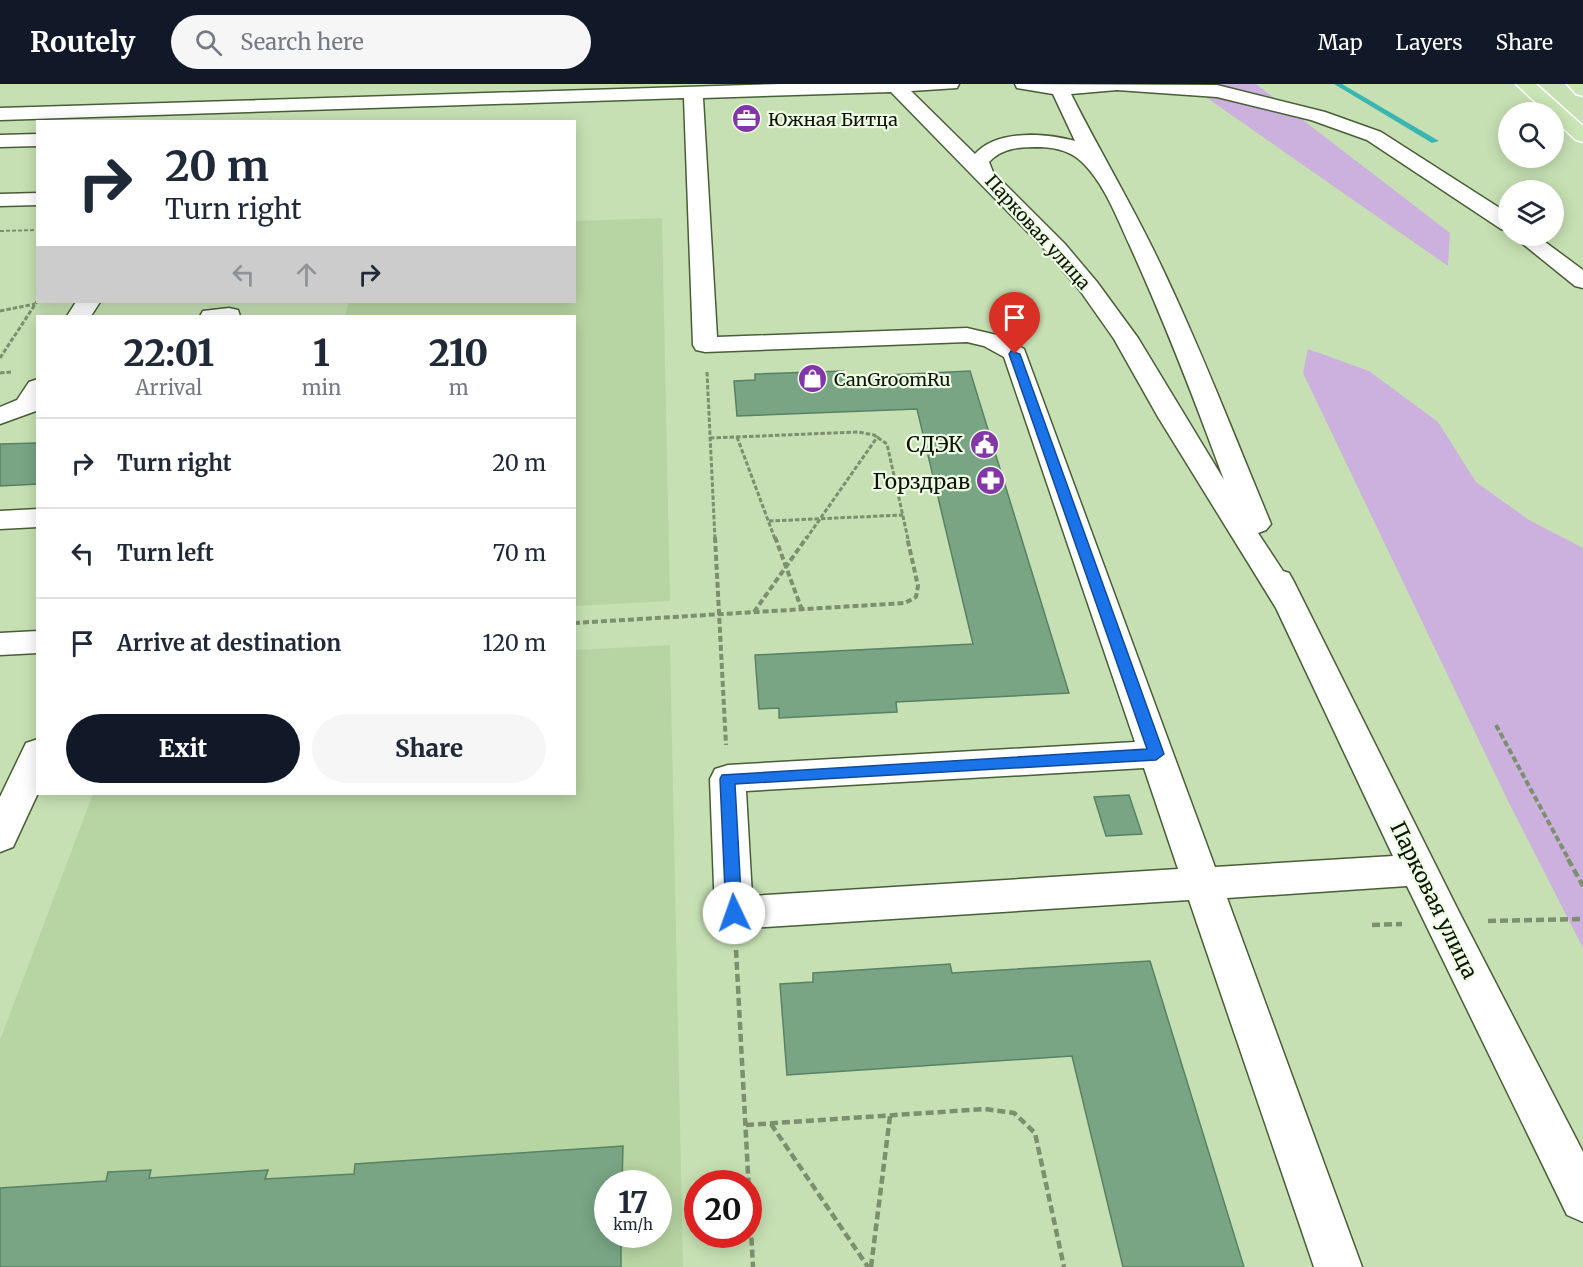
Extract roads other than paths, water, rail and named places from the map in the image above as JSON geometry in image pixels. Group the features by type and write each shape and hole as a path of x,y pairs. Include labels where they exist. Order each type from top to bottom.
{"main road":[{"path":"1525,84 1546,102"},
{"path":"1576,84 1583,90"},
{"path":"1564,119 1583,136"}],"street":[{"path":"318,113 330,84"},
{"path":"0,114 318,113 607,89 693,91 765,87 950,84"},
{"path":"1024,84 1060,90 1117,84 1217,91 1318,116 1374,135 1498,217"},
{"path":"896,86 983,172"},
{"path":"1060,90 1097,166"},
{"path":"693,91 705,345 967,335 986,338 1003,345 1015,354 1338,1267"},
{"path":"1564,121 1583,142"},
{"path":"0,141 36,140"},
{"name":"Парковая улица","path":"1286,600 1171,417 1126,338 1089,287 1057,249 983,172 980,162 984,154 1009,143 1035,141 1061,144 1082,152 1097,166 1124,211 1161,288 1286,600 1583,1199"},
{"path":"0,200 36,199"},
{"path":"1537,246 1583,281"},
{"path":"0,416 27,405 36,390"},
{"path":"0,519 36,518"},
{"path":"0,644 36,642"},
{"path":"1156,754 728,779 734,913 1419,870"},
{"path":"0,837 36,756"}],"waterway":[{"path":"1337,84 1435,141"}],"place":[{"name":"Южная Битца","path":"747,119"},
{"name":"CanGroomRu","path":"813,379"},
{"name":"СДЭК","path":"984,444"},
{"name":"Горздрав","path":"991,481"}]}
